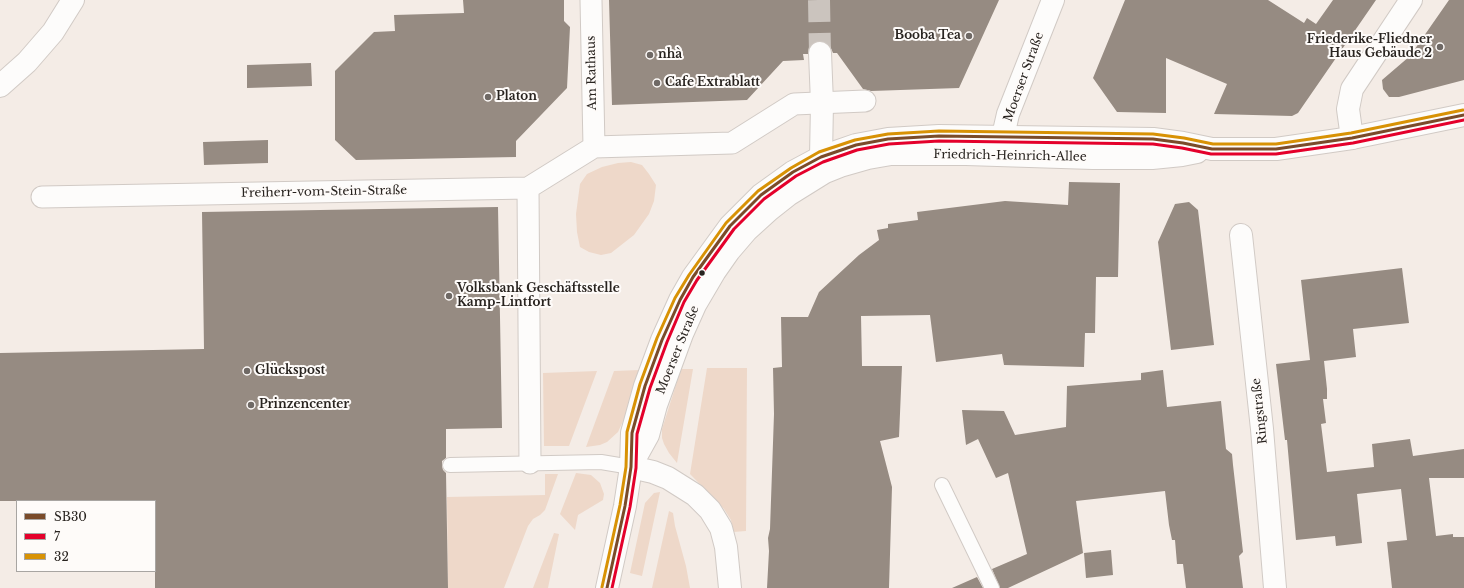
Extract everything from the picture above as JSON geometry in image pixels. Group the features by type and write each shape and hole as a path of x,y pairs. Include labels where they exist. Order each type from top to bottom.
{"main road":[{"path":"0,86 27,62 53,32 73,0"},
{"name":"Moerser Straße","path":"1003,146 1008,114 1053,0"},
{"path":"1352,138 1348,109 1352,89 1411,0"},
{"path":"820,53 822,102 821,157"},
{"name":"Friedrich-Heinrich-Allee","path":"813,180 825,172 840,166 868,158 891,154 1003,146 1153,139 1183,142 1212,149 1276,149 1352,138 1464,115"},
{"name":"Friedrich-Heinrich-Allee","path":"821,157 856,145 888,139 932,136 1003,146"},
{"name":"Moerser Straße","path":"607,588 625,506 631,467 632,433 645,386 662,340 680,300 693,277 730,226 761,194 792,172 821,157"},
{"name":"Moerser Straße","path":"631,467 648,435 661,392 694,305 707,284 728,251 747,230 788,194 813,180"},
{"name":"Ringstraße","path":"1241,235 1262,429 1275,588"},
{"path":"631,467 653,472 668,478 695,495 710,510 722,528 725,540 730,588"}],"street":[{"name":"Am Rathaus","path":"591,0 594,147"},
{"path":"530,462 528,188 594,147 732,143 794,104 865,101"},
{"name":"Freiherr-vom-Stein-Straße","path":"42,197 528,188"}],"lane":[{"path":"450,465 530,462 601,462 631,467"},
{"path":"942,485 992,588"}],"shaded area":[{"path":"631,162 642,165 656,185 654,201 649,214 634,235 611,253 601,255 589,252 580,247 577,232 576,214 580,184 587,174 602,167 618,163"},
{"path":"707,368 747,368 746,531 733,532 731,520 724,509 690,474"},
{"path":"681,369 693,369 677,463 664,444 662,429"},
{"path":"640,370 624,419 618,432 607,442 600,445 586,447 614,371"},
{"path":"597,371 569,446 544,446 543,373"},
{"path":"576,473 591,475 600,483 604,494 603,500 578,515 575,530 560,514"},
{"path":"545,474 558,474 545,510 533,519 528,526 504,588 448,588 447,497 545,495"},
{"path":"660,492 642,576 630,573 645,503 654,493"},
{"path":"669,511 673,513 690,588 652,588"},
{"path":"554,533 559,534 548,588 533,588"}],"building":[{"path":"463,0 564,0 564,21 570,27 567,88 516,141 516,157 356,160 335,140 335,71 374,32 395,31 394,15 464,13"},
{"path":"609,0 999,0 959,88 871,91 863,89 837,53 833,53 830,46 825,42 819,41 813,43 809,47 808,54 803,54 804,60 783,61 747,100 612,105"},
{"path":"1125,0 1268,0 1304,23 1307,18 1316,24 1333,0 1376,0 1298,113 1292,116 1214,114 1227,84 1166,58 1166,113 1117,112 1093,78"},
{"name":"Friederike-Fliedner Haus Gebäude 2","path":"1449,0 1464,0 1464,80 1399,97 1389,97 1383,89 1382,80 1410,56"},
{"path":"311,63 312,86 247,88 247,65"},
{"path":"268,140 268,163 204,165 203,142"},
{"path":"1069,182 1120,183 1118,277 1096,277 1095,333 1085,333 1084,367 1004,365 1002,354 936,362 930,315 861,316 862,366 902,366 899,437 880,441 892,487 889,588 767,588 774,414 773,368 782,367 781,317 808,317 819,292 859,255 879,240 877,230 888,228 888,224 918,220 917,212 1005,201 1068,205"},
{"path":"1189,202 1198,210 1214,345 1171,350 1158,242 1175,204"},
{"name":"Prinzencenter","path":"498,207 502,428 446,429 446,458 442,461 442,466 446,473 448,588 155,588 156,500 0,501 0,353 204,349 202,212"},
{"path":"1402,268 1409,323 1353,329 1356,357 1324,361 1327,399 1323,399 1326,423 1321,424 1327,472 1374,467 1372,444 1410,439 1413,456 1464,449 1464,478 1429,478 1436,536 1453,534 1453,537 1464,537 1464,588 1392,588 1387,542 1407,540 1401,489 1357,494 1362,543 1336,546 1335,536 1296,540 1287,440 1285,440 1276,364 1310,360 1301,280"},
{"path":"1163,370 1167,407 1221,401 1226,449 1232,454 1243,552 1239,556 1243,588 1186,588 1183,564 1177,564 1175,540 1172,540 1165,491 1076,501 1083,553 1008,588 1000,588 992,569 1027,554 1008,473 996,478 978,439 966,445 962,410 1004,411 1015,435 1066,427 1067,386 1141,380 1141,373"},
{"path":"1111,550 1113,575 1086,578 1084,553"},
{"path":"977,577 983,588 952,588"}],"tunnel":[{"path":"819,0 820,53"}],"transit line":[{"name":"32","path":"602,587 620,505 626,467 627,432 640,384 657,338 675,298 689,275 726,223 758,191 791,168 819,152 855,140 888,134 939,131 1153,134 1213,144 1276,144 1351,133 1463,110"},
{"name":"SB30","path":"607,588 625,506 631,467 632,433 645,386 662,340 680,300 693,277 730,226 761,195 793,172 821,157 856,145 888,139 939,136 1153,139 1212,149 1276,149 1352,138 1464,115"},
{"name":"7","path":"612,588 630,507 636,468 637,434 650,388 684,302 697,280 734,229 764,199 796,176 823,162 857,150 889,144 939,141 1153,144 1211,154 1276,154 1353,143 1464,120"}],"place":[{"name":"Booba Tea","path":"969,36"},
{"name":"Friederike-Fliedner Haus Gebäude 2","path":"1440,47"},
{"name":"nhà","path":"650,55"},
{"name":"Cafe Extrablatt","path":"657,83"},
{"name":"Platon","path":"488,97"},
{"name":"Volksbank Geschäftsstelle Kamp-Lintfort","path":"449,296"},
{"name":"Glückspost","path":"247,371"},
{"name":"Prinzencenter","path":"251,405"}]}
